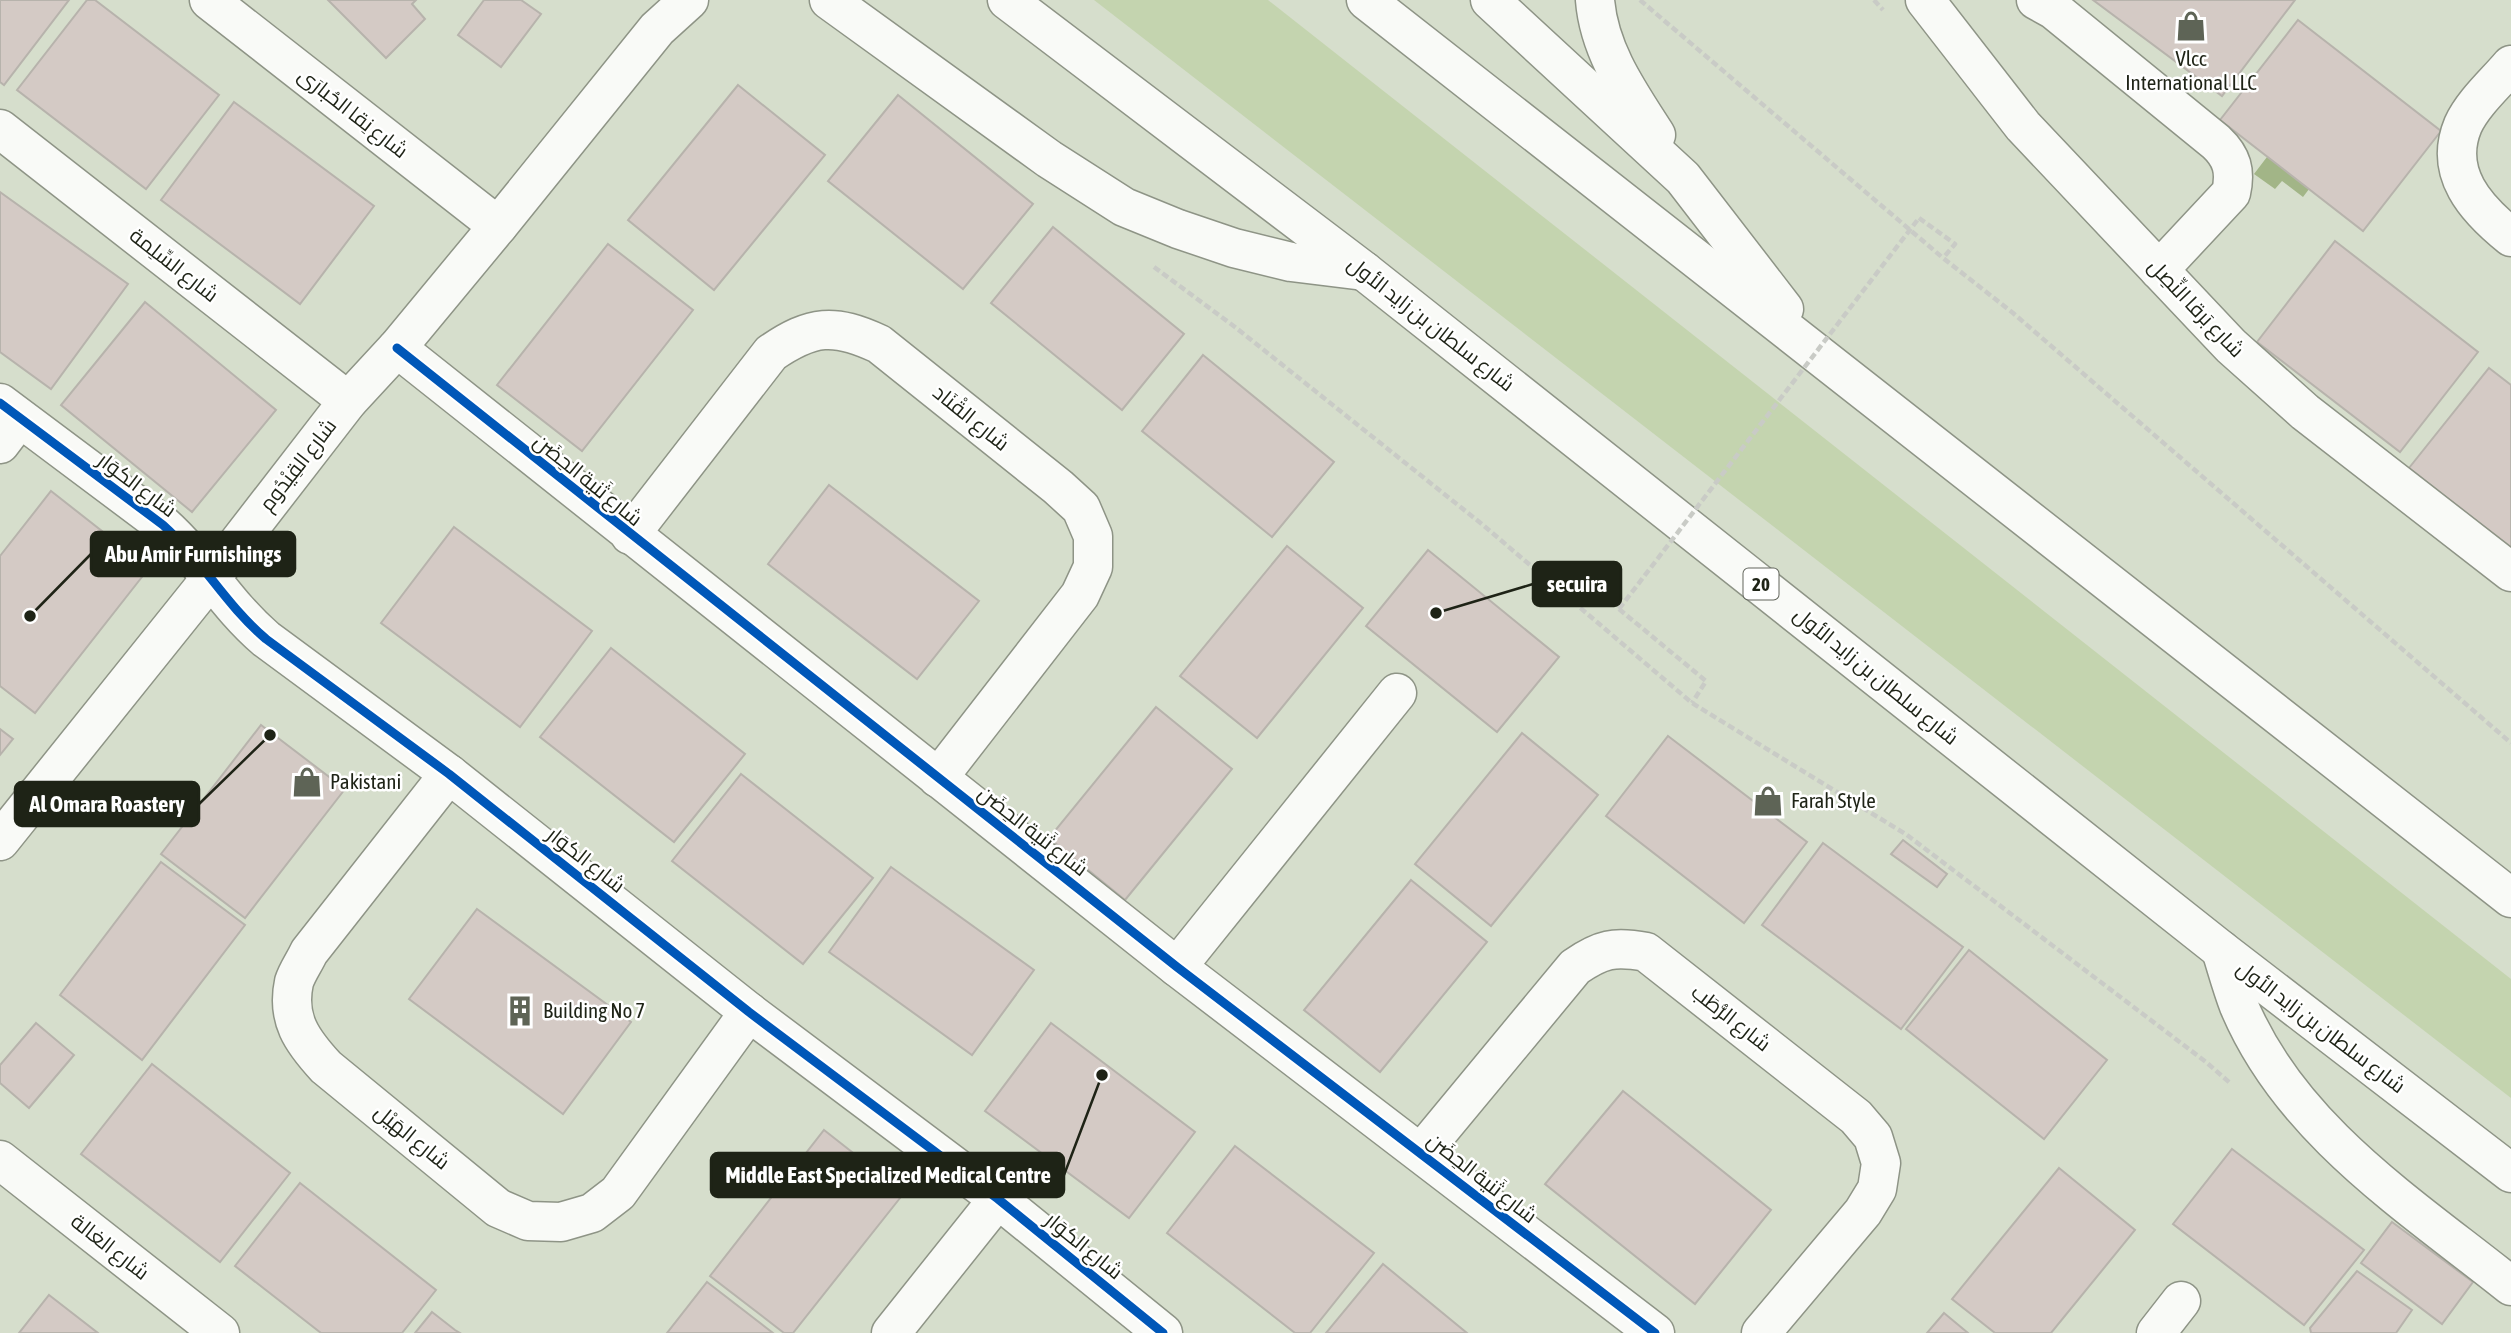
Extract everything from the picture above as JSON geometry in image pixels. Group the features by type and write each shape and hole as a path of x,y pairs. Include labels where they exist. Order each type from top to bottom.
{"street":[{"name":"شارع نِقا الحُبارَى","path":"209,0 498,226"},
{"name":"شارع القِيْدُوم","path":"0,841 211,578 348,401 397,348 657,29 689,0"},
{"path":"829,0 1039,152 1124,207 1234,248 1291,262 1364,271"},
{"name":"شارع سلطان بن زايد الأول","path":"1007,0 1364,271 2221,950 2511,1173"},
{"path":"1366,0 2511,898"},
{"path":"1490,0 1683,178"},
{"path":"1595,0 1605,46 1624,85 1683,178 1817,353"},
{"path":"2036,0 2054,10 2216,142 2226,151 2232,164 2234,178 2231,193 2159,270"},
{"name":"شارع بَرقا النِّصِل","path":"1939,3 2023,126 2231,346 2305,412 2511,572"},
{"path":"2511,65 2463,125 2458,147 2458,170 2466,192 2481,211 2511,237"},
{"name":"شارع السِّلِمة","path":"0,129 348,401"},
{"name":"شارع القْنَاد","path":"630,535 771,353 795,336 824,329 852,332 879,344 1058,487 1081,508 1093,536 1093,567 1080,595 939,778"},
{"name":"شارع ثَنية الحِضَن","path":"397,348 1177,967 1655,1333"},
{"name":"شارع الكوَار","path":"6,422 163,525 187,546 244,621 266,639 449,774 748,1012 998,1199 1163,1333"},
{"path":"1177,967 1397,693"},
{"name":"شارع الهَيْل","path":"449,774 309,952 295,981 292,1013 304,1043 326,1067 498,1208 528,1221 561,1223 592,1213 618,1193 748,1012"},
{"name":"شارع الرُّطَب","path":"1421,1153 1575,967 1595,953 1620,947 1646,952 1857,1116 1873,1138 1881,1163 1877,1189 1863,1212 1761,1333"},
{"path":"2221,950 2239,1006 2260,1046 2313,1120 2345,1153 2511,1286"},
{"name":"شارع الغالة","path":"0,1160 220,1333"},
{"path":"891,1333 998,1199"},
{"path":"2156,1333 2181,1301"}],"path":[{"path":"1640,0 1943,258 2014,313 2511,743"},
{"path":"1692,703 1706,681 1619,609 1919,218 1955,244 1943,258"},
{"path":"1150,264 1235,327 1483,525 1692,703 1907,835 2206,1062 2235,1088"}],"shaded area":[{"path":"1094,0 1268,0 2511,979 2511,1098"},
{"path":"2283,136 2325,168 2303,197 2282,181 2275,189 2254,174"}],"building":[{"path":"0,0 69,0 4,85 0,82"},
{"path":"87,0 95,0 219,95 146,189 17,90"},
{"path":"328,0 416,0 412,4 425,19 386,58"},
{"path":"484,0 521,0 541,14 501,67 458,35"},
{"path":"2093,0 2295,0 2222,96"},
{"path":"2298,20 2441,131 2363,231 2220,120"},
{"path":"738,85 825,155 714,290 628,220"},
{"path":"898,95 1033,204 963,289 828,181"},
{"path":"234,102 374,206 300,304 161,200"},
{"path":"0,192 128,284 51,389 0,352"},
{"path":"1053,227 1184,334 1122,410 991,303"},
{"path":"2335,241 2478,352 2400,452 2257,342"},
{"path":"608,244 693,310 582,451 497,385"},
{"path":"145,302 276,410 192,512 61,405"},
{"path":"1203,355 1334,462 1272,537 1142,431"},
{"path":"2489,368 2511,385 2511,548 2409,468"},
{"path":"829,485 979,601 917,679 768,564"},
{"path":"51,491 149,568 35,713 0,686 0,556"},
{"path":"454,527 592,631 520,727 381,623"},
{"path":"1287,546 1363,608 1257,738 1180,676"},
{"path":"1428,550 1559,657 1497,732 1366,626"},
{"path":"611,648 745,754 674,842 540,737"},
{"path":"1156,707 1232,769 1125,900 1049,838"},
{"path":"261,725 345,789 245,918 161,854"},
{"path":"0,729 13,739 0,755"},
{"path":"1522,733 1598,795 1491,926 1415,864"},
{"path":"1668,736 1807,842 1744,923 1606,816"},
{"path":"741,774 873,878 803,964 672,861"},
{"path":"1903,840 1947,874 1937,887 1891,854"},
{"path":"1823,843 1963,947 1901,1029 1762,925"},
{"path":"161,862 245,925 142,1060 60,995"},
{"path":"891,867 1034,970 972,1055 829,952"},
{"path":"1411,880 1487,942 1380,1072 1304,1010"},
{"name":"Building No 7","path":"477,909 631,1022 563,1114 409,999"},
{"path":"1969,950 2107,1060 2044,1139 1906,1029"},
{"path":"36,1023 74,1055 29,1108 0,1083 0,1065"},
{"path":"1051,1023 1195,1132 1129,1218 985,1111"},
{"path":"152,1064 290,1173 220,1262 81,1154"},
{"path":"1623,1091 1771,1210 1695,1304 1545,1184"},
{"path":"824,1130 904,1193 793,1333 784,1333 710,1276"},
{"path":"1235,1146 1374,1253 1310,1333 1295,1333 1167,1233"},
{"path":"2232,1149 2364,1250 2304,1325 2173,1224"},
{"path":"2059,1168 2135,1230 2051,1333 1995,1333 1952,1299"},
{"path":"300,1183 436,1290 402,1333 321,1333 235,1266"},
{"path":"2392,1222 2473,1282 2442,1324 2361,1263"},
{"path":"1383,1264 1467,1333 1326,1333"},
{"path":"2357,1271 2412,1310 2396,1333 2311,1333 2310,1328"},
{"path":"707,1282 773,1333 667,1333"},
{"path":"49,1295 98,1333 19,1333"},
{"path":"432,1312 455,1330 460,1333 415,1333"},
{"path":"1944,1313 1968,1333 1927,1333"}],"cycle path":[{"path":"397,348 1177,967 1655,1333"},
{"path":"0,403 163,525 251,626 266,639 449,774 749,1012 998,1199 1163,1333"}],"place":[{"name":"Vlcc International LLC","path":"2191,26"},
{"name":"secuira","path":"1436,613"},
{"name":"Abu Amir Furnishings","path":"30,616"},
{"name":"Al Omara Roastery","path":"270,735"},
{"name":"Pakistani","path":"307,782"},
{"name":"Farah Style","path":"1768,801"},
{"name":"Building No 7","path":"520,1011"},
{"name":"Middle East Specialized Medical Centre","path":"1102,1075"}]}
